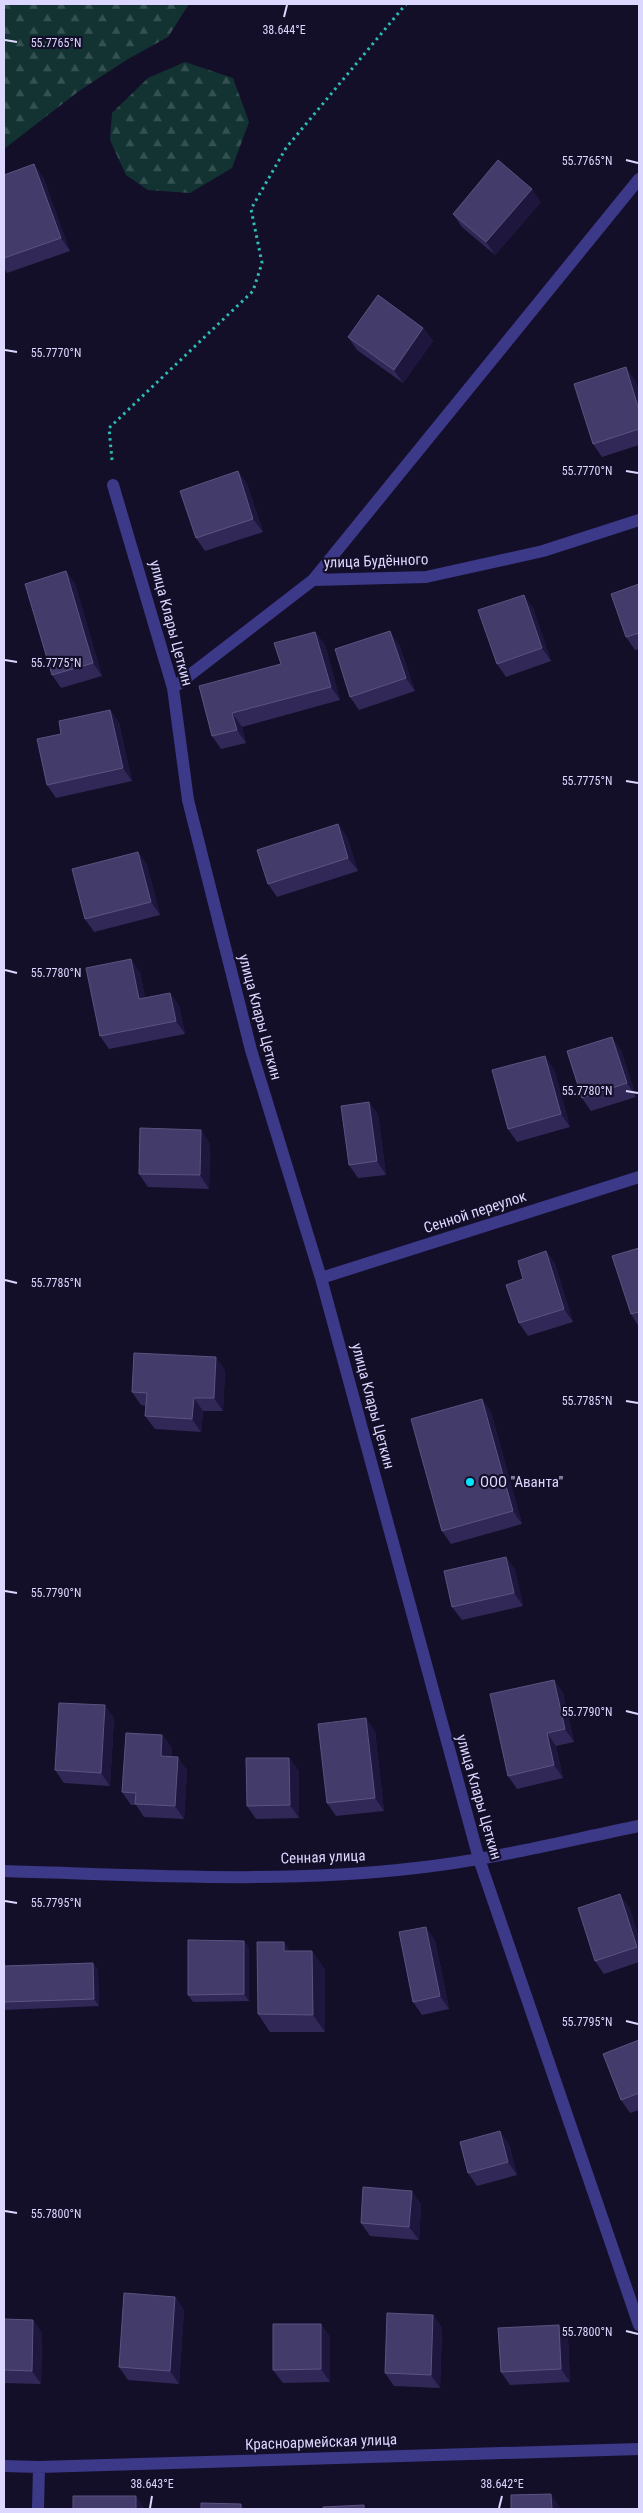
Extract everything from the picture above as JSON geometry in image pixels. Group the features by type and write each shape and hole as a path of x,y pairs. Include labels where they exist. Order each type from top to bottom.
{"street":[{"path":"313,580 639,179"},
{"name":"улица Клары Цеткин","path":"113,485 173,688 188,800 251,1050 321,1278 479,1859 639,2325"},
{"name":"улица Будённого","path":"173,688 313,580 426,577 543,551 639,520"},
{"name":"Сенной переулок","path":"321,1278 639,1177"},
{"name":"Сенная улица","path":"4,1871 206,1876 333,1874 416,1868 479,1859 639,1826"},
{"name":"Красноармейская улица","path":"4,2466 39,2467 639,2449"},
{"path":"38,2509 39,2467"}],"path":[{"path":"113,485 109,428 253,291 262,263 251,209 286,148 406,4"}],"green space":[{"path":"4,4 189,4 168,37 128,59 79,91 4,149"},
{"path":"185,62 233,78 249,122 232,168 190,193 148,190 126,175 110,140 112,113 148,78"}],"building":[{"path":"498,160 532,189 486,242 453,214"},
{"path":"34,164 61,238 4,258 4,175"},
{"path":"378,295 423,328 394,370 348,337"},
{"path":"626,367 639,410 639,429 593,444 574,384"},
{"path":"238,471 253,519 196,538 180,491"},
{"path":"66,571 93,663 52,675 25,584"},
{"path":"639,584 639,633 626,637 611,594"},
{"path":"524,595 542,648 497,664 478,610"},
{"path":"390,631 406,678 350,697 335,649"},
{"path":"315,632 331,687 232,713 237,730 212,736 199,686 281,664 274,643"},
{"path":"110,710 123,768 47,785 37,739 61,734 59,721"},
{"path":"338,824 348,858 268,884 257,850"},
{"path":"138,852 151,902 85,919 72,869"},
{"path":"131,959 139,999 170,993 176,1021 100,1036 86,968"},
{"path":"612,1037 627,1083 582,1098 567,1051"},
{"path":"545,1056 561,1114 508,1129 492,1070"},
{"path":"369,1102 377,1161 349,1165 341,1106"},
{"path":"140,1128 201,1130 200,1175 139,1174"},
{"path":"639,1248 639,1312 631,1314 612,1256"},
{"path":"546,1251 564,1309 519,1323 506,1285 523,1279 518,1261"},
{"path":"134,1353 216,1357 214,1398 194,1398 192,1419 145,1416 147,1393 132,1392"},
{"path":"482,1399 513,1511 442,1531 411,1419"},
{"path":"506,1557 514,1593 452,1607 444,1571"},
{"path":"554,1680 565,1729 547,1733 554,1765 508,1776 490,1694"},
{"path":"59,1703 105,1705 101,1773 55,1770"},
{"path":"366,1718 375,1798 327,1803 318,1724"},
{"path":"126,1733 162,1735 161,1756 178,1757 175,1806 135,1804 136,1793 122,1792"},
{"path":"246,1758 289,1758 290,1805 247,1806"},
{"path":"620,1894 637,1947 595,1961 578,1908"},
{"path":"426,1927 440,1996 413,2002 399,1932"},
{"path":"188,1940 244,1941 244,1994 188,1995"},
{"path":"257,1942 284,1942 284,1951 312,1951 313,2015 258,2014"},
{"path":"93,1963 94,1999 4,2002 4,1966"},
{"path":"639,2040 639,2093 621,2100 603,2054"},
{"path":"500,2131 508,2162 468,2173 460,2142"},
{"path":"363,2187 412,2191 409,2227 361,2223"},
{"path":"124,2293 175,2297 170,2371 119,2367"},
{"path":"387,2313 433,2315 431,2375 385,2373"},
{"path":"4,2319 33,2320 32,2371 4,2370"},
{"path":"273,2324 321,2324 321,2369 273,2370"},
{"path":"559,2325 561,2369 501,2372 498,2328"},
{"path":"551,2494 552,2509 511,2509 511,2495"},
{"path":"73,2496 136,2496 136,2509 73,2509"},
{"path":"201,2503 241,2504 241,2509 201,2509"},
{"path":"364,2505 364,2509 323,2509 323,2507"}],"place":[{"name":"ООО \"Аванта\"","path":"470,1482"}]}
